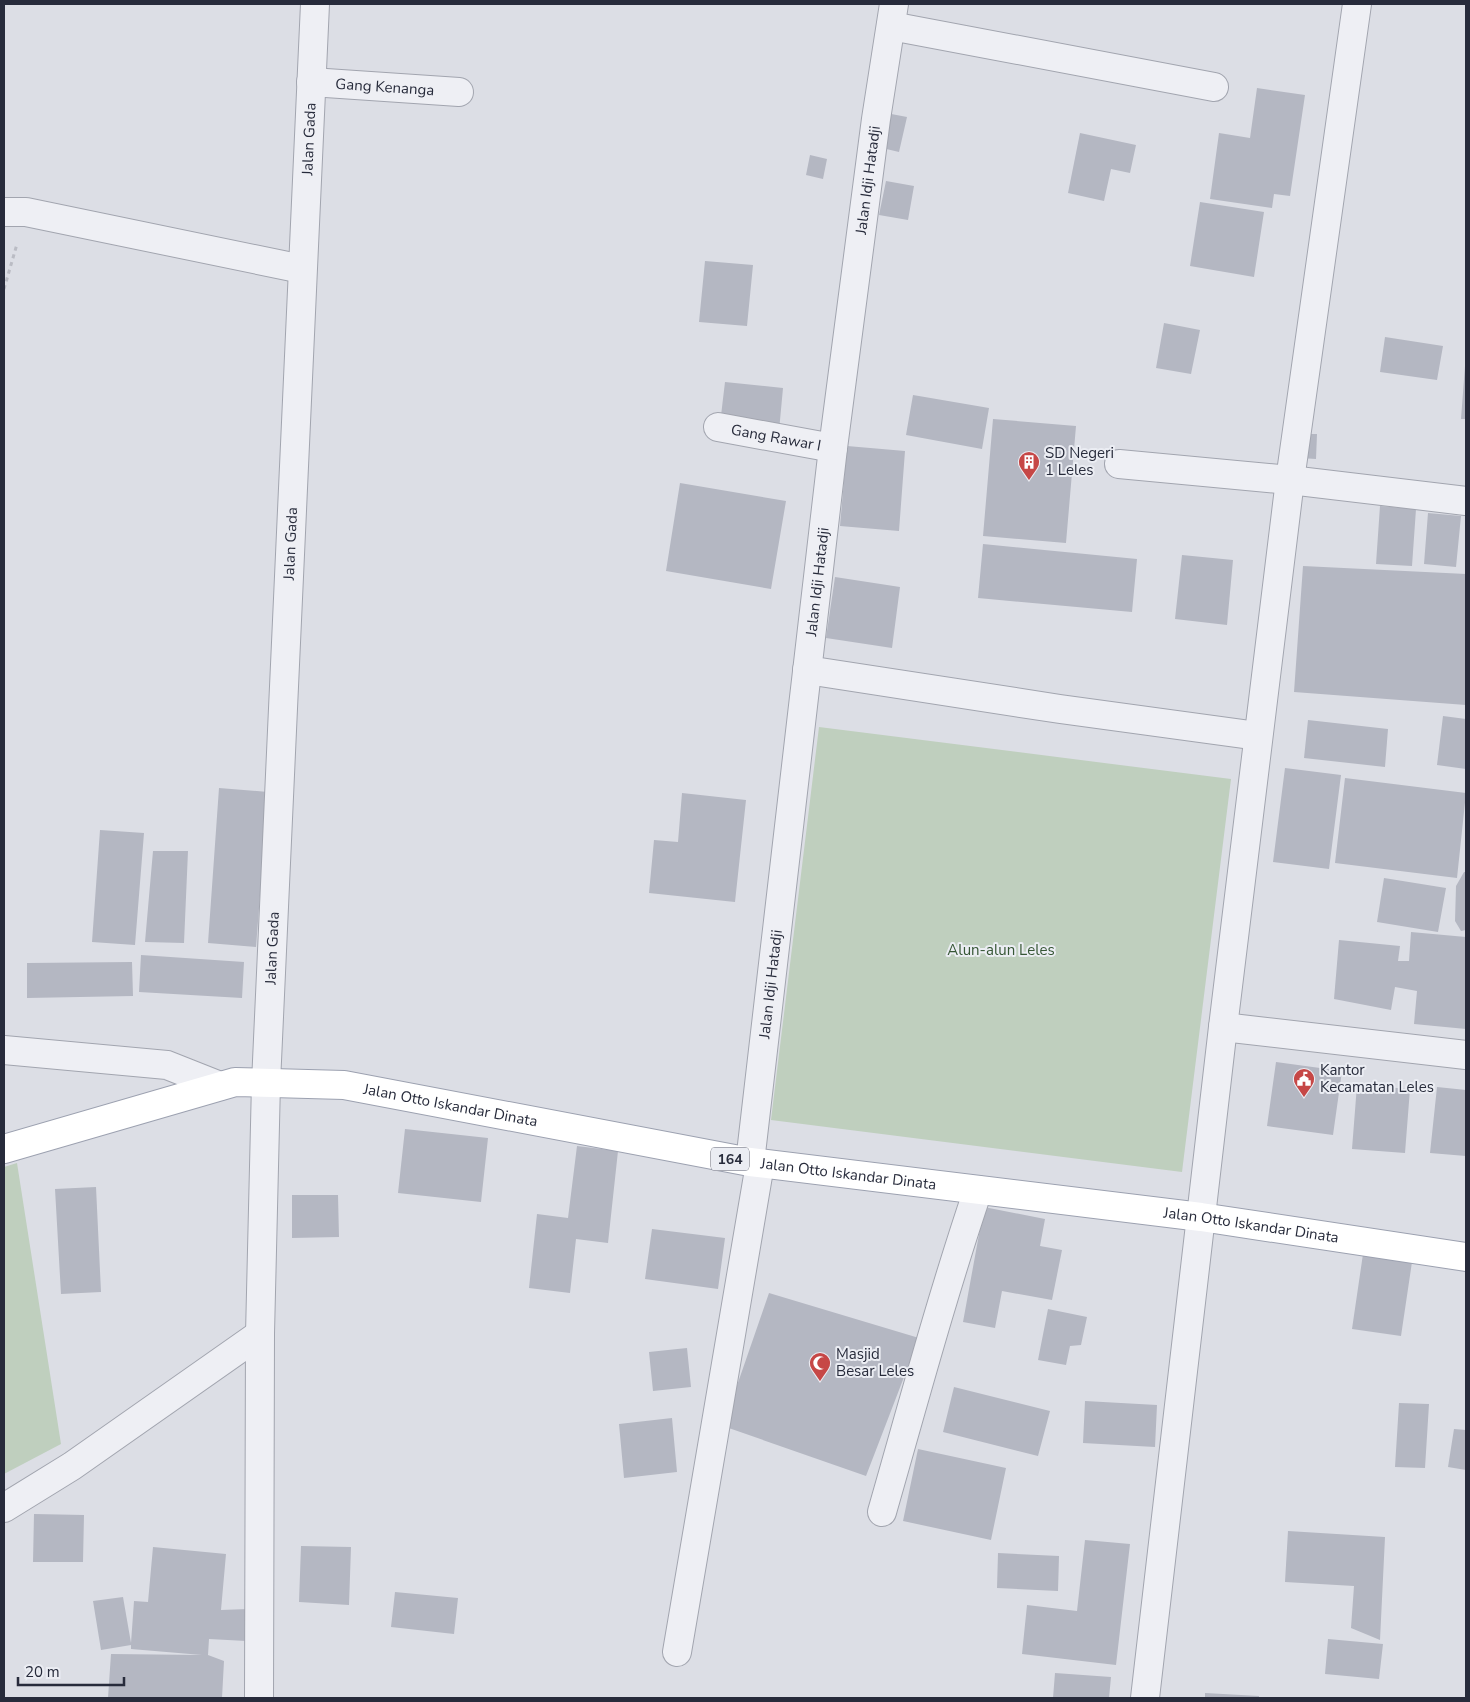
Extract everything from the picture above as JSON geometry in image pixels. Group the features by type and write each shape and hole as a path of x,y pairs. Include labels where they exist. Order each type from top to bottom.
{"main road":[{"name":"Jalan Otto Iskandar Dinata","path":"4,1149 235,1082 344,1085 755,1163 1201,1217 1466,1257"}],"street":[{"name":"Jalan Gada","path":"259,1698 260,1334 266,1083 315,4"},
{"path":"1145,1698 1223,1027 1290,480 1357,4"},
{"path":"893,15 1214,87"},
{"name":"Jalan Idji Hatadji","path":"677,1652 755,1163 807,670 833,448 876,119 893,15"},
{"name":"Gang Kenanga","path":"311,82 459,92"},
{"path":"15,212 302,268"},
{"name":"Gang Rawar I","path":"718,427 833,448"},
{"path":"1119,464 1290,480 1466,502"},
{"path":"807,670 1060,709 1258,736"},
{"path":"1223,1027 1466,1055"},
{"path":"4,1050 167,1065 220,1086"},
{"path":"882,1512 947,1281 978,1190"},
{"path":"4,1508 72,1466 260,1334"}],"path":[{"path":"4,289 15,212"}],"green space":[{"name":"Alun-alun Leles","path":"819,727 1231,779 1182,1172 771,1120"},
{"path":"17,1163 61,1444 4,1474 4,1167"}],"building":[{"path":"1257,88 1305,95 1290,196 1274,194 1272,208 1210,199 1219,133 1250,138"},
{"path":"886,113 907,117 899,152 878,147"},
{"path":"1080,133 1136,145 1130,173 1111,169 1104,201 1068,193"},
{"path":"810,155 827,159 823,179 806,175"},
{"path":"886,181 914,186 908,220 879,215"},
{"path":"1200,202 1264,212 1254,277 1190,266"},
{"path":"705,261 753,265 747,326 699,322"},
{"path":"1164,323 1200,330 1191,374 1156,368"},
{"path":"1385,337 1443,346 1437,380 1380,372"},
{"path":"1465,366 1466,419 1461,419"},
{"path":"725,382 783,388 779,431 720,424"},
{"path":"913,395 989,408 982,449 906,435"},
{"name":"SD Negeri 1 Leles","path":"993,419 1076,426 1066,543 983,536"},
{"path":"1300,434 1317,434 1316,459 1300,458"},
{"path":"847,446 905,451 899,531 840,526"},
{"path":"680,483 786,501 771,589 666,571"},
{"path":"1380,506 1416,509 1412,566 1376,564"},
{"path":"1428,513 1461,516 1456,567 1424,564"},
{"path":"983,544 1137,559 1132,612 978,598"},
{"path":"1182,555 1233,560 1227,625 1175,619"},
{"path":"1303,566 1466,574 1466,705 1294,692"},
{"path":"835,577 900,587 892,648 826,638"},
{"path":"1443,716 1466,719 1466,769 1437,765"},
{"path":"1308,720 1388,729 1385,767 1304,758"},
{"path":"1285,768 1341,775 1329,869 1273,862"},
{"path":"1345,778 1466,793 1457,878 1335,863"},
{"path":"219,788 268,792 256,947 208,943"},
{"path":"682,793 746,800 735,902 649,893 654,840 678,842"},
{"path":"100,830 144,833 135,945 92,942"},
{"path":"153,851 188,851 184,943 145,942"},
{"path":"1464,872 1466,872 1466,930 1461,931 1455,921 1456,886"},
{"path":"1384,878 1446,888 1438,932 1377,922"},
{"path":"1411,932 1466,937 1466,1029 1414,1024 1417,991 1395,987 1391,1010 1334,999 1339,940 1400,946 1398,961 1409,961"},
{"path":"141,955 244,962 242,998 139,992"},
{"path":"132,962 133,996 27,998 27,963"},
{"name":"Kantor Kecamatan Leles","path":"1276,1062 1342,1071 1333,1135 1267,1126"},
{"path":"1357,1085 1410,1089 1405,1153 1352,1149"},
{"path":"1437,1087 1466,1090 1466,1156 1430,1153"},
{"path":"405,1129 488,1138 481,1202 398,1193"},
{"path":"577,1146 618,1151 608,1243 576,1239 570,1293 529,1288 537,1214 568,1218"},
{"path":"96,1187 101,1292 61,1294 55,1189"},
{"path":"292,1195 338,1195 339,1237 292,1238"},
{"path":"984,1207 1045,1219 1040,1246 1062,1250 1052,1300 1002,1291 995,1328 963,1322"},
{"path":"652,1229 725,1238 718,1289 645,1279"},
{"path":"1363,1254 1412,1262 1401,1336 1352,1329"},
{"name":"Masjid Besar Leles","path":"769,1293 919,1338 866,1476 723,1426"},
{"path":"1048,1309 1087,1317 1081,1345 1070,1346 1066,1365 1038,1360"},
{"path":"687,1348 691,1387 653,1391 649,1352"},
{"path":"954,1387 1050,1411 1038,1456 943,1432"},
{"path":"1085,1401 1157,1405 1155,1447 1083,1443"},
{"path":"1399,1403 1429,1404 1425,1468 1395,1467"},
{"path":"672,1418 677,1472 624,1478 619,1424"},
{"path":"1454,1429 1466,1430 1466,1470 1448,1467"},
{"path":"918,1449 1006,1468 991,1540 903,1521"},
{"path":"34,1514 84,1515 83,1562 33,1562"},
{"path":"1288,1531 1385,1537 1380,1640 1351,1628 1354,1586 1285,1582"},
{"path":"1085,1540 1130,1544 1116,1665 1022,1654 1027,1605 1077,1611"},
{"path":"301,1546 351,1547 349,1605 299,1602"},
{"path":"153,1547 226,1554 221,1610 248,1609 246,1641 209,1639 208,1655 224,1661 222,1698 108,1698 111,1654 202,1655 131,1649 131,1645 101,1650 93,1601 123,1597 131,1643 134,1601 148,1602"},
{"path":"998,1553 1059,1556 1058,1591 997,1588"},
{"path":"395,1592 458,1598 454,1634 391,1627"},
{"path":"1328,1639 1383,1644 1379,1679 1325,1674"},
{"path":"1055,1673 1111,1677 1109,1698 1053,1698"},
{"path":"1205,1693 1259,1696 1259,1698 1205,1698"}],"place":[{"name":"SD Negeri 1 Leles","path":"1029,481"},
{"name":"Kantor Kecamatan Leles","path":"1304,1098"},
{"name":"Masjid Besar Leles","path":"820,1382"}]}
